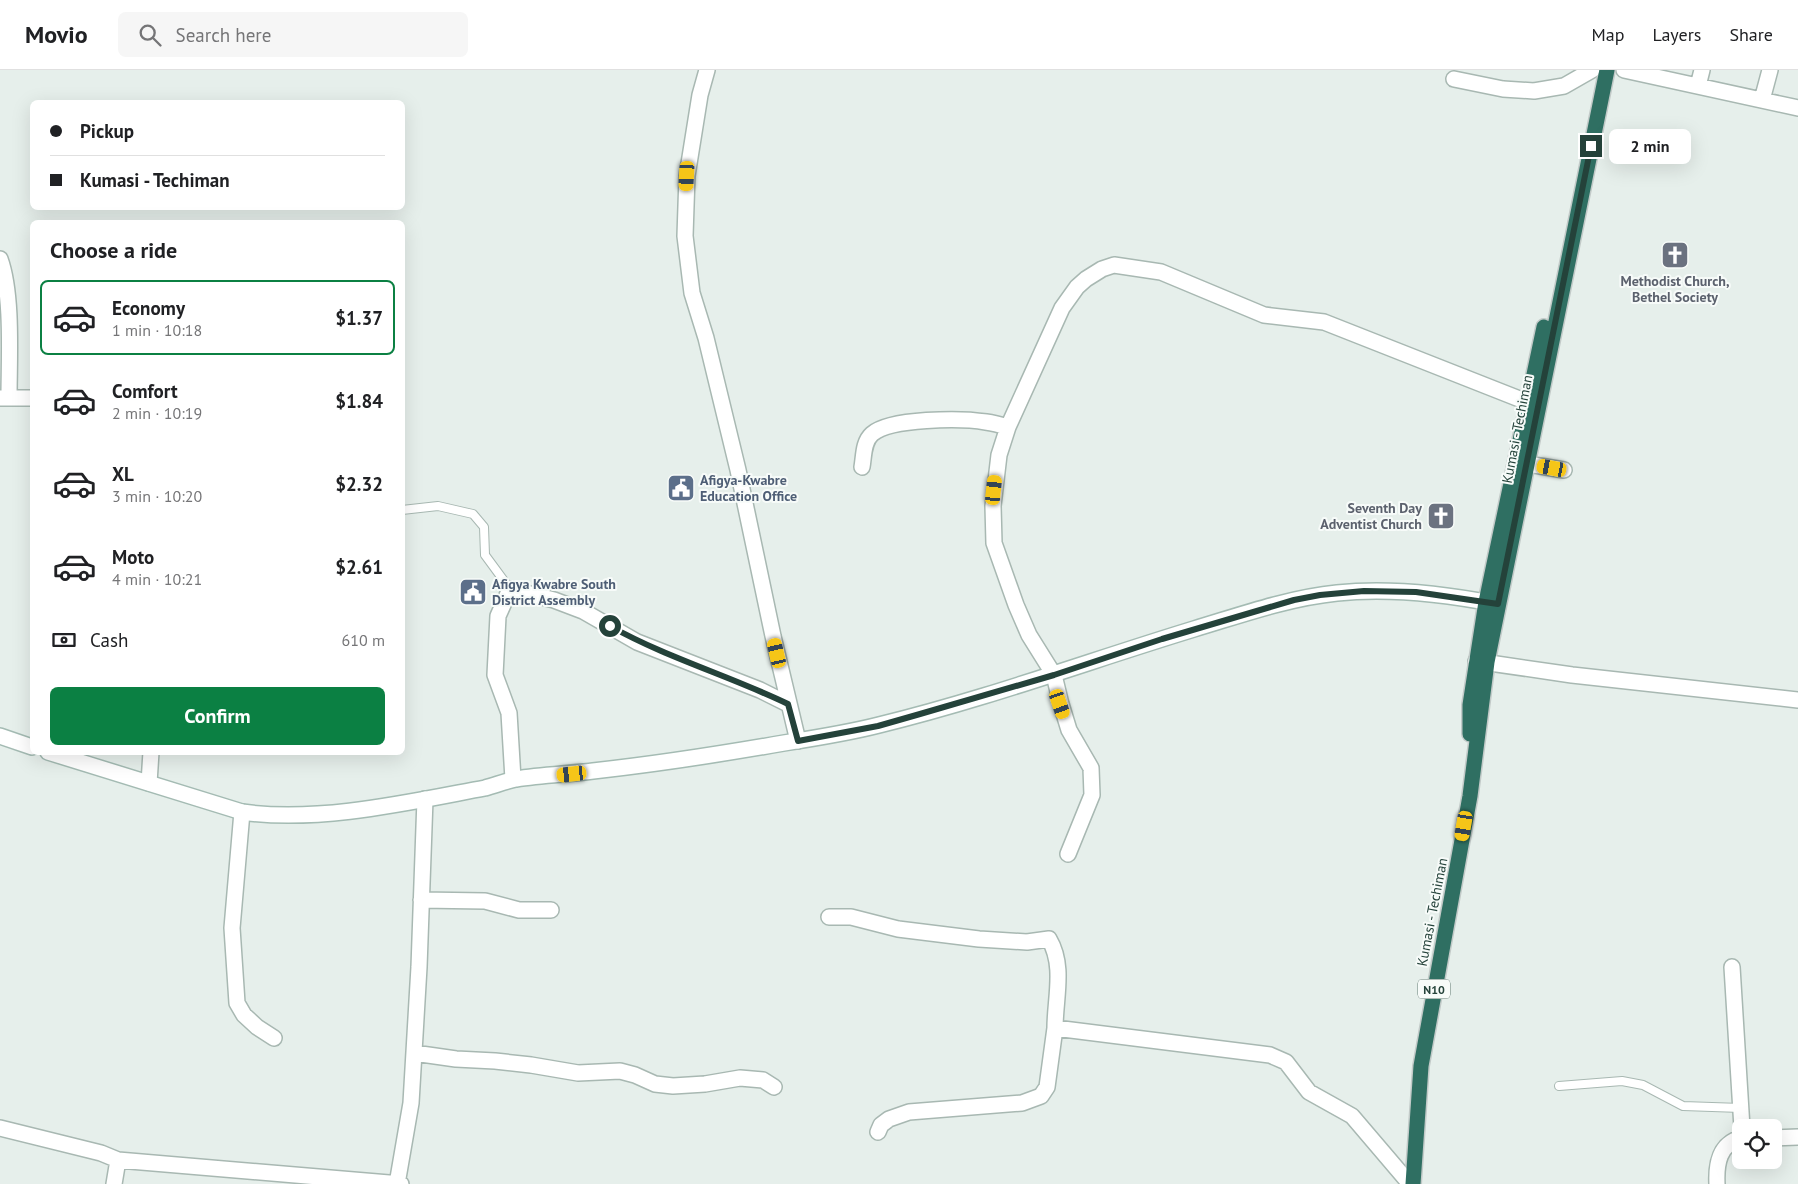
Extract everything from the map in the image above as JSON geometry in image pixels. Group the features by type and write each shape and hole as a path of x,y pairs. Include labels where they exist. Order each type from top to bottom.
{"highway":[{"name":"Kumasi - Techiman","path":"1521,463 1527,402 1598,70"},
{"name":"Kumasi - Techiman","path":"1411,1184 1421,1066 1470,796 1470,705 1481,662 1521,463 1607,70"}],"street":[{"path":"707,70 700,95 687,176 685,236 692,293 706,338 738,470 788,704 798,741"},
{"path":"1454,79 1503,89 1534,91 1564,86 1592,70"},
{"path":"1624,70 1798,108"},
{"path":"1698,86 1702,70"},
{"path":"1762,100 1770,70"},
{"path":"0,259 7,295 4,398 30,398"},
{"path":"1068,854 1092,794 1091,768 1069,730 1060,704 1054,675 1029,635 1019,612 994,543 993,506 999,455 1008,427 1062,308 1086,279 1102,269 1114,265 1161,272 1264,315 1324,322 1527,402"},
{"path":"862,467 866,442 871,435 881,428 899,423 947,420 984,421 1008,427"},
{"path":"1521,463 1564,470"},
{"path":"513,779 509,713 495,675 498,616 510,589 554,600 583,611 637,642 760,690 788,704"},
{"path":"58,755 242,812 298,815 366,809 494,786 513,779 611,769 798,741 878,726 1054,675 1145,644 1269,606 1320,595 1364,591 1416,592 1492,603"},
{"path":"1481,662 1572,675 1798,700"},
{"path":"0,736 30,746"},
{"path":"149,783 151,755"},
{"path":"0,1128 101,1153 118,1160 399,1184 411,1103 425,799"},
{"path":"242,812 232,928 237,1003 244,1015 257,1027 274,1038"},
{"path":"421,900 485,901 519,910 551,910"},
{"path":"829,917 851,917 898,929 979,939 1027,942 1049,939 1053,946 1059,972 1055,1028 1047,1087 1042,1096 1022,1102 910,1112 889,1119 881,1125 878,1132"},
{"path":"1732,967 1742,1119"},
{"path":"1055,1028 1270,1055 1286,1062 1309,1092 1352,1116 1411,1184"},
{"path":"414,1053 456,1059 495,1060 578,1073 620,1071 655,1084 673,1086 705,1084 740,1078 763,1080 774,1087"},
{"path":"1782,1138 1798,1137"},
{"path":"1718,1184 1716,1169 1724,1149 1732,1141"},
{"path":"114,1184 118,1160"}],"lane":[{"path":"405,510 438,506 473,514 484,527 485,555 510,589"},
{"path":"1559,1086 1622,1081 1643,1085 1683,1106 1741,1108"}],"place":[{"name":"Methodist Church, Bethel Society","path":"1675,255"},
{"name":"Afigya-Kwabre Education Office","path":"681,488"},
{"name":"Seventh Day Adventist Church","path":"1441,516"},
{"name":"Afigya Kwabre South District Assembly","path":"473,592"}],"route":[{"path":"610,626 637,642 760,690 788,704 798,741 878,726 1054,675 1162,639 1294,600 1340,592 1416,592 1498,604 1591,146"}]}
